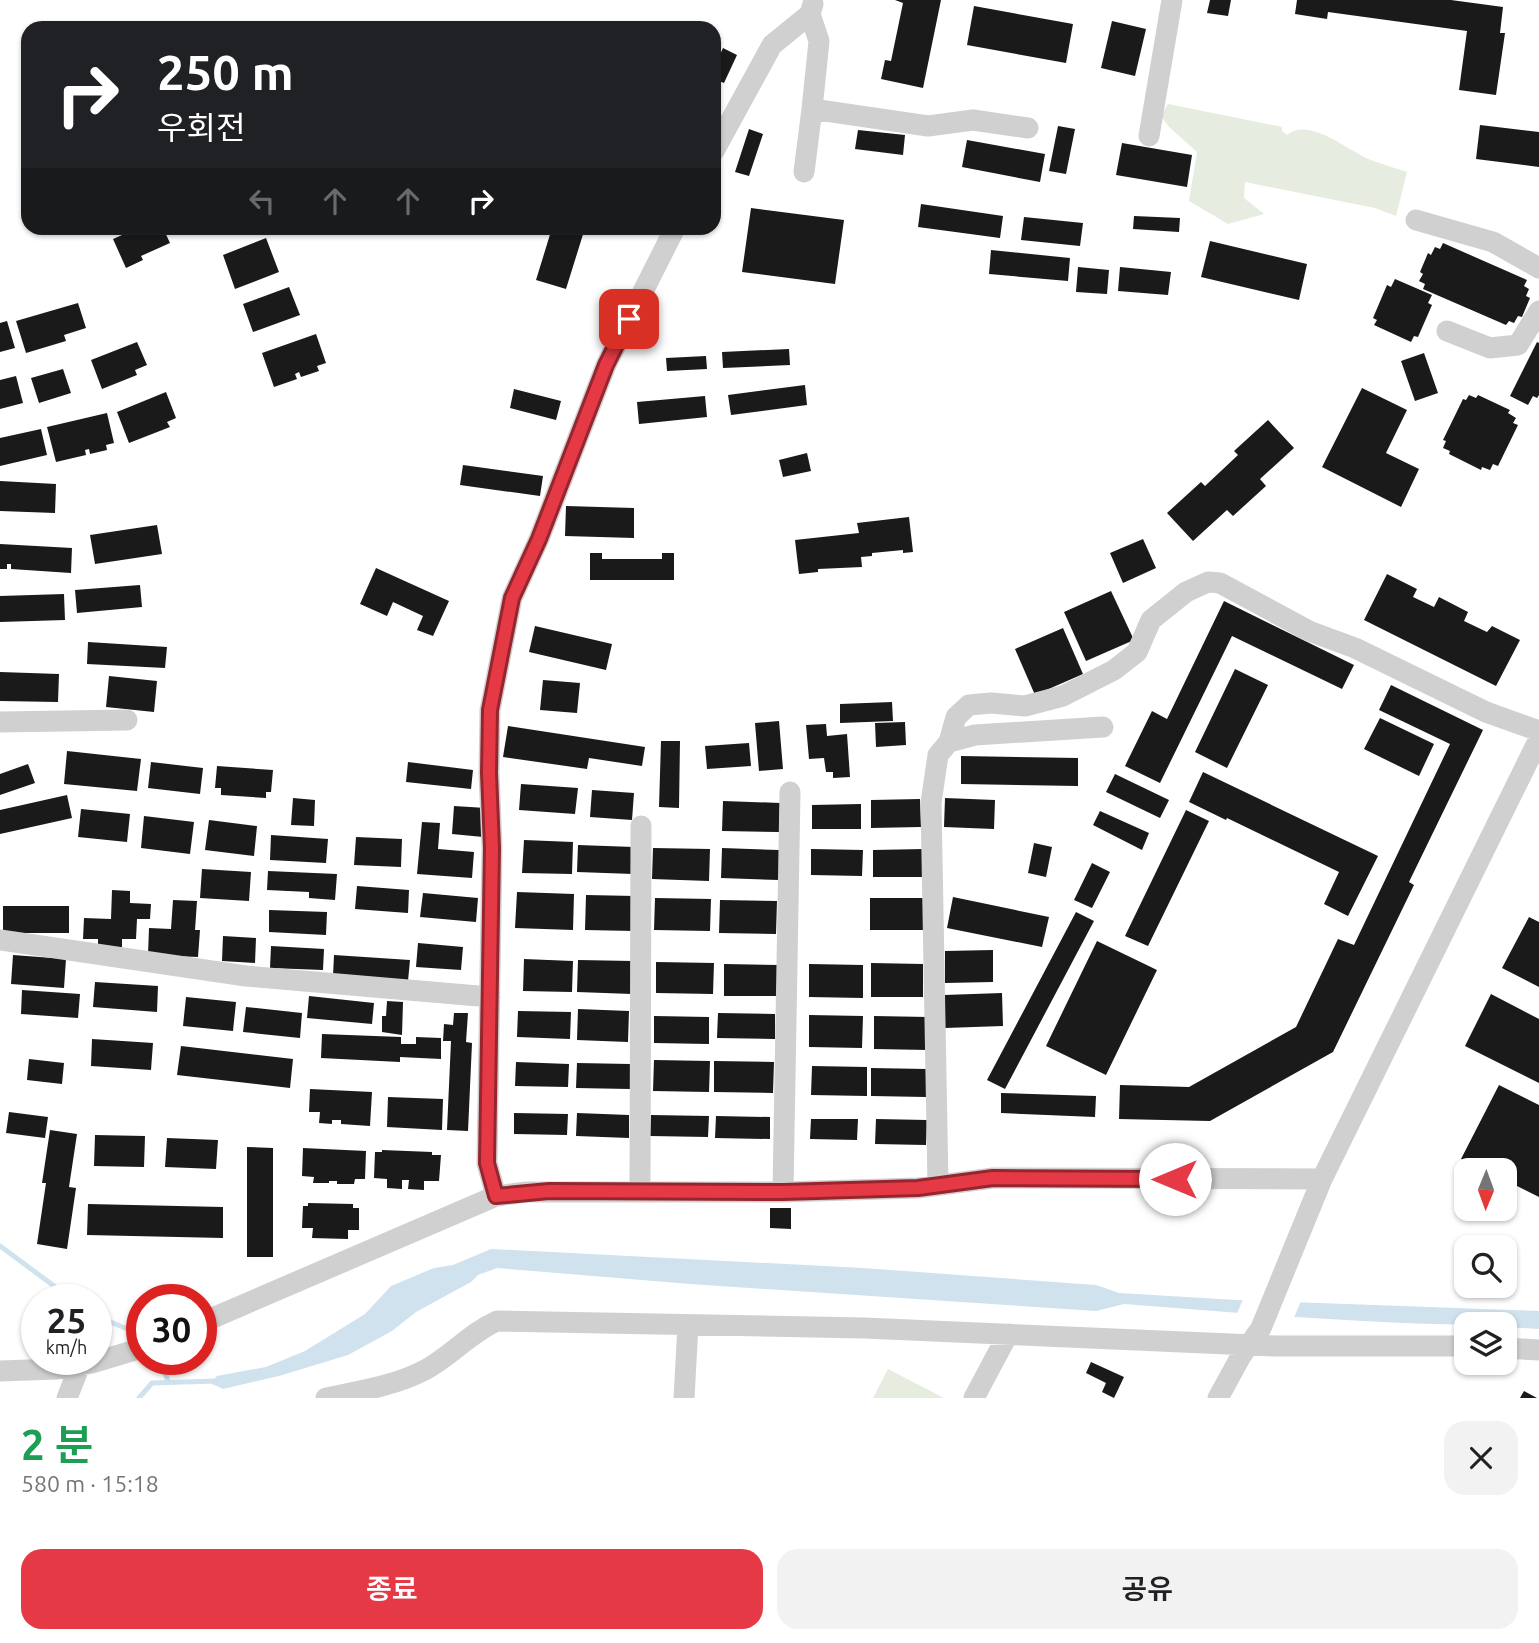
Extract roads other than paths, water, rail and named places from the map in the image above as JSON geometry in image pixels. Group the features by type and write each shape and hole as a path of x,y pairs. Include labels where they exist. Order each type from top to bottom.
{"street":[{"path":"1149,135 1172,0"},
{"path":"804,172 819,41 812,7"},
{"path":"721,138 772,45 812,7"},
{"path":"812,109 928,126 973,120 1028,128"},
{"path":"1416,220 1493,242 1539,268"},
{"path":"496,1196 487,1163 492,848 490,710 512,598 539,539 606,365 671,235"},
{"path":"1447,331 1490,348 1517,345 1539,311"},
{"path":"938,1185 931,803 938,755 949,742 956,717 969,705 991,703 1025,706 1063,696 1114,670 1137,652 1151,620 1186,592 1208,582 1220,583 1309,631 1355,648 1486,712 1539,731"},
{"path":"0,722 127,720"},
{"path":"949,742 975,735 1103,727"},
{"path":"1218,1398 1255,1336 1322,1179 1539,739"},
{"path":"783,1192 790,792"},
{"path":"640,1190 641,826"},
{"path":"0,940 246,976 490,997"},
{"path":"217,1316 496,1196 526,1192 783,1192 918,1188 993,1178 1322,1179"},
{"path":"326,1398 398,1382 428,1368 479,1329 497,1321 864,1328 1008,1334 1255,1336 1454,1345"},
{"path":"684,1398 688,1325"},
{"path":"974,1398 1008,1334"},
{"path":"1517,1349 1539,1350"},
{"path":"0,1371 21,1370"},
{"path":"67,1398 76,1375"}],"water":[{"path":"491,1249 863,1268 1096,1285 1119,1293 1539,1311 1539,1329 1517,1328 1517,1312 1454,1312 1454,1324 1315,1318 1124,1304 1096,1311 690,1284 497,1268 478,1275 471,1282 416,1312 392,1331 348,1355 279,1376 223,1389 210,1383 217,1376 266,1367 305,1351 365,1314 391,1286 434,1268 453,1265"}],"waterway":[{"path":"0,1246 51,1284"},
{"path":"112,1323 126,1328"},
{"path":"166,1375 168,1382"},
{"path":"139,1398 152,1383 216,1381"}]}
